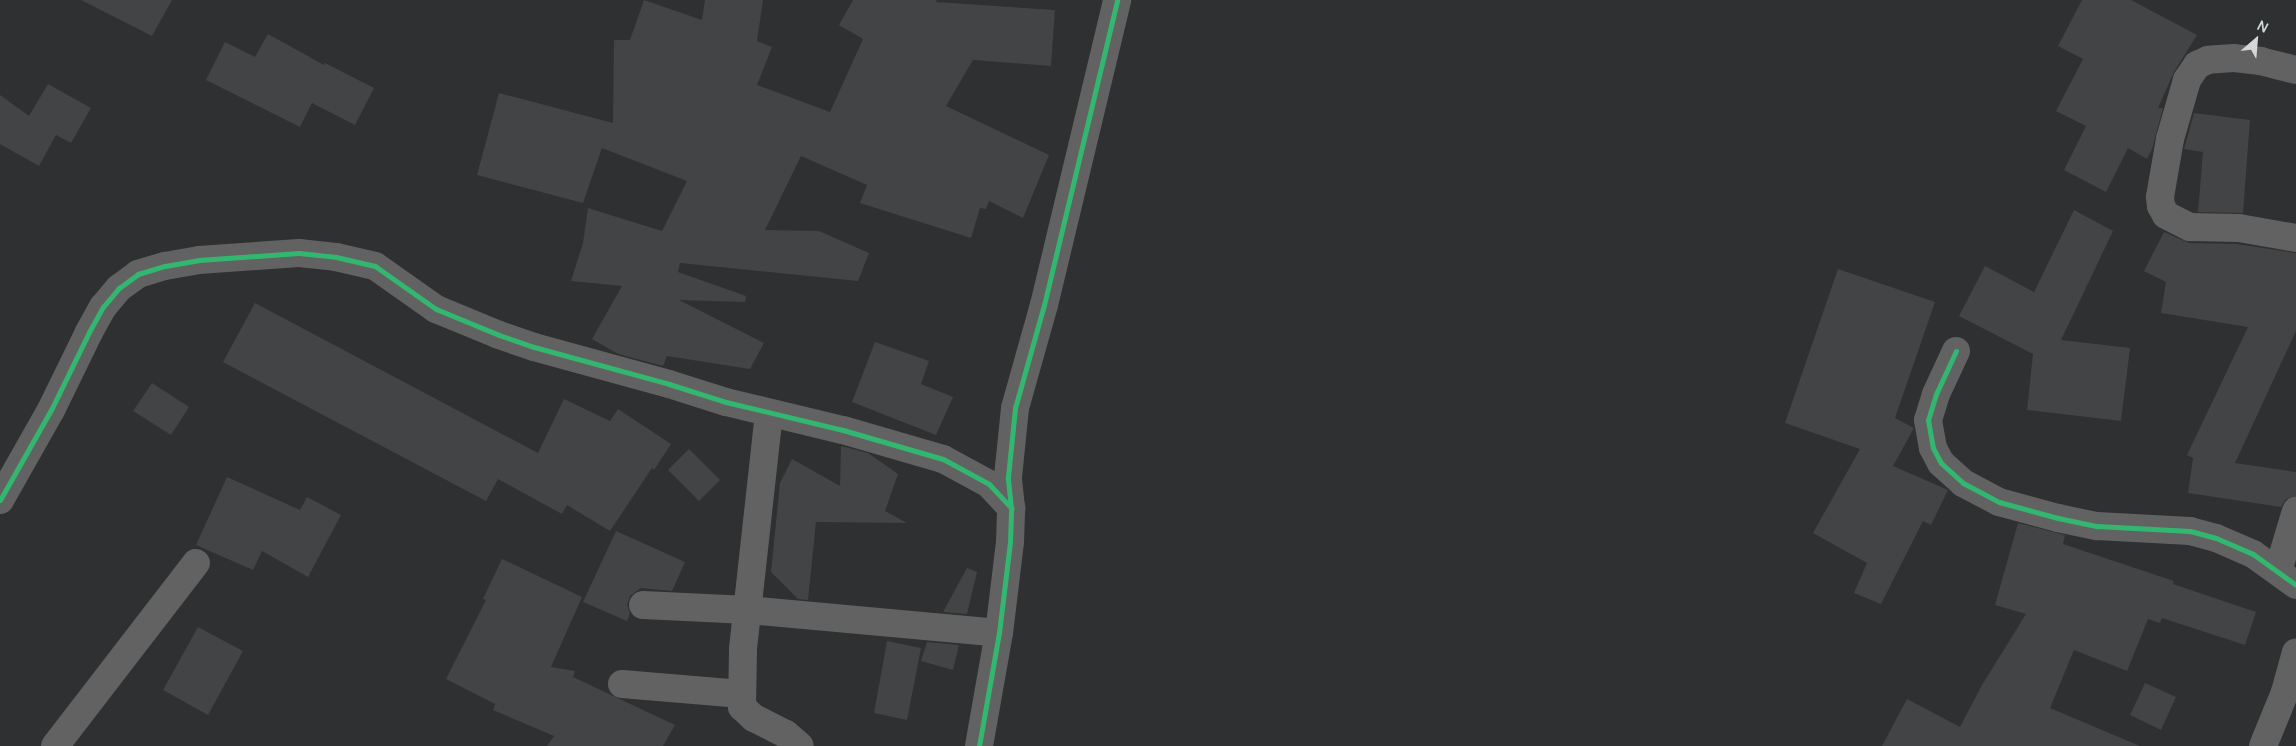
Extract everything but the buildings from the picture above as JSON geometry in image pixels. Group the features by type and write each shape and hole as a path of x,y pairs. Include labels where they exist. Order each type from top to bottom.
{"street":[{"path":"979,746 999,633 1010,542 1011,508 1008,477 1015,408 1044,305 1108,5"},
{"path":"2296,70 2261,61 2234,58 2208,60 2197,65 2187,80 2175,122 2160,197 2161,206 2166,215 2190,227 2239,228 2296,238"},
{"path":"0,500 51,410 103,307 114,294 138,274 165,266 199,260 299,253 336,257 375,266 436,309 499,335 769,414 843,430 943,459 988,484 1011,508"},
{"path":"1956,351 1936,394 1928,420 1933,448 1937,456 1941,463 1963,482 1999,502 2058,518 2098,526 2190,531 2216,538 2253,554 2290,583"},
{"path":"769,414 743,650 742,707 754,718 786,734 800,746"},
{"path":"2290,583 2296,511"},
{"path":"56,746 196,563"},
{"path":"643,605 748,610 999,633"},
{"path":"2264,746 2285,692 2296,652"},
{"path":"622,684 742,694"}],"cycle path":[{"path":"979,746 999,633 1010,542 1011,508 1008,477 1015,408 1044,305 1117,0"},
{"path":"0,500 51,410 103,307 119,288 138,274 165,266 199,260 299,253 336,257 375,266 436,309 534,347 669,384 726,402 843,430 943,459 989,484 1011,508"},
{"path":"1956,351 1936,394 1928,420 1933,448 1941,463 1963,483 1999,502 2058,518 2097,526 2190,531 2216,538 2253,554 2296,585"}]}
